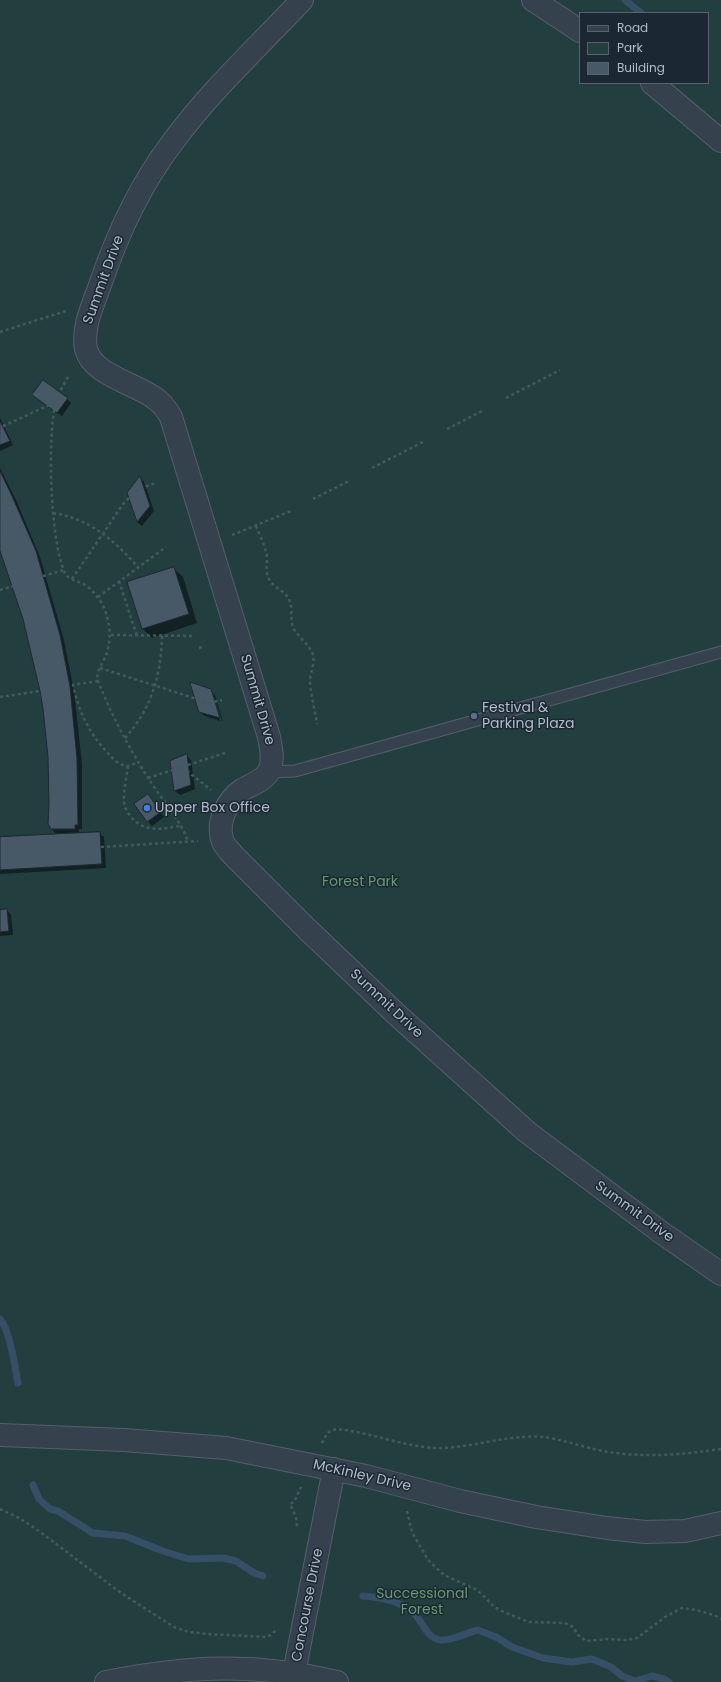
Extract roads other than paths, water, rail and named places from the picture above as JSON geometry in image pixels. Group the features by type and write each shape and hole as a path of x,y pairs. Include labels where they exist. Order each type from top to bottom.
{"street":[{"name":"Summit Drive","path":"302,0 211,95 172,143 142,188 122,231 91,310 85,332 86,350 94,363 108,373 156,398 165,407 171,417 269,737 272,761 269,772 263,778 240,791 231,800 224,813 220,830 224,843 307,929 395,1013 527,1132 662,1233 721,1274"},
{"path":"533,0 579,31"},
{"path":"653,84 721,141"},
{"name":"McKinley Drive","path":"0,1435 124,1440 226,1448 334,1469 460,1501 536,1518 607,1528 645,1532 685,1531 721,1523"},
{"name":"Concourse Drive","path":"106,1682 164,1672 205,1668 240,1668 294,1673 334,1469"},
{"path":"294,1673 337,1682"}],"lane":[{"path":"269,772 295,771 721,652"}],"waterway":[{"path":"625,0 640,12"},
{"path":"0,1319 7,1331 18,1383"},
{"path":"33,1485 39,1499 50,1509 58,1511 93,1533 125,1536 163,1551 189,1559 223,1558 236,1561 254,1573 263,1576"},
{"path":"363,1596 387,1600 405,1607 418,1618 427,1632 436,1639 446,1640 478,1630 496,1637 512,1647 543,1658 572,1662 592,1659 611,1667 622,1676 635,1681 652,1676 669,1682"}],"place":[{"name":"Festival & Parking Plaza","path":"474,716"},
{"name":"Upper Box Office","path":"147,808"}],"park label":[{"name":"Forest Park","path":"360,882"},
{"name":"Successional Forest","path":"422,1602"}]}
